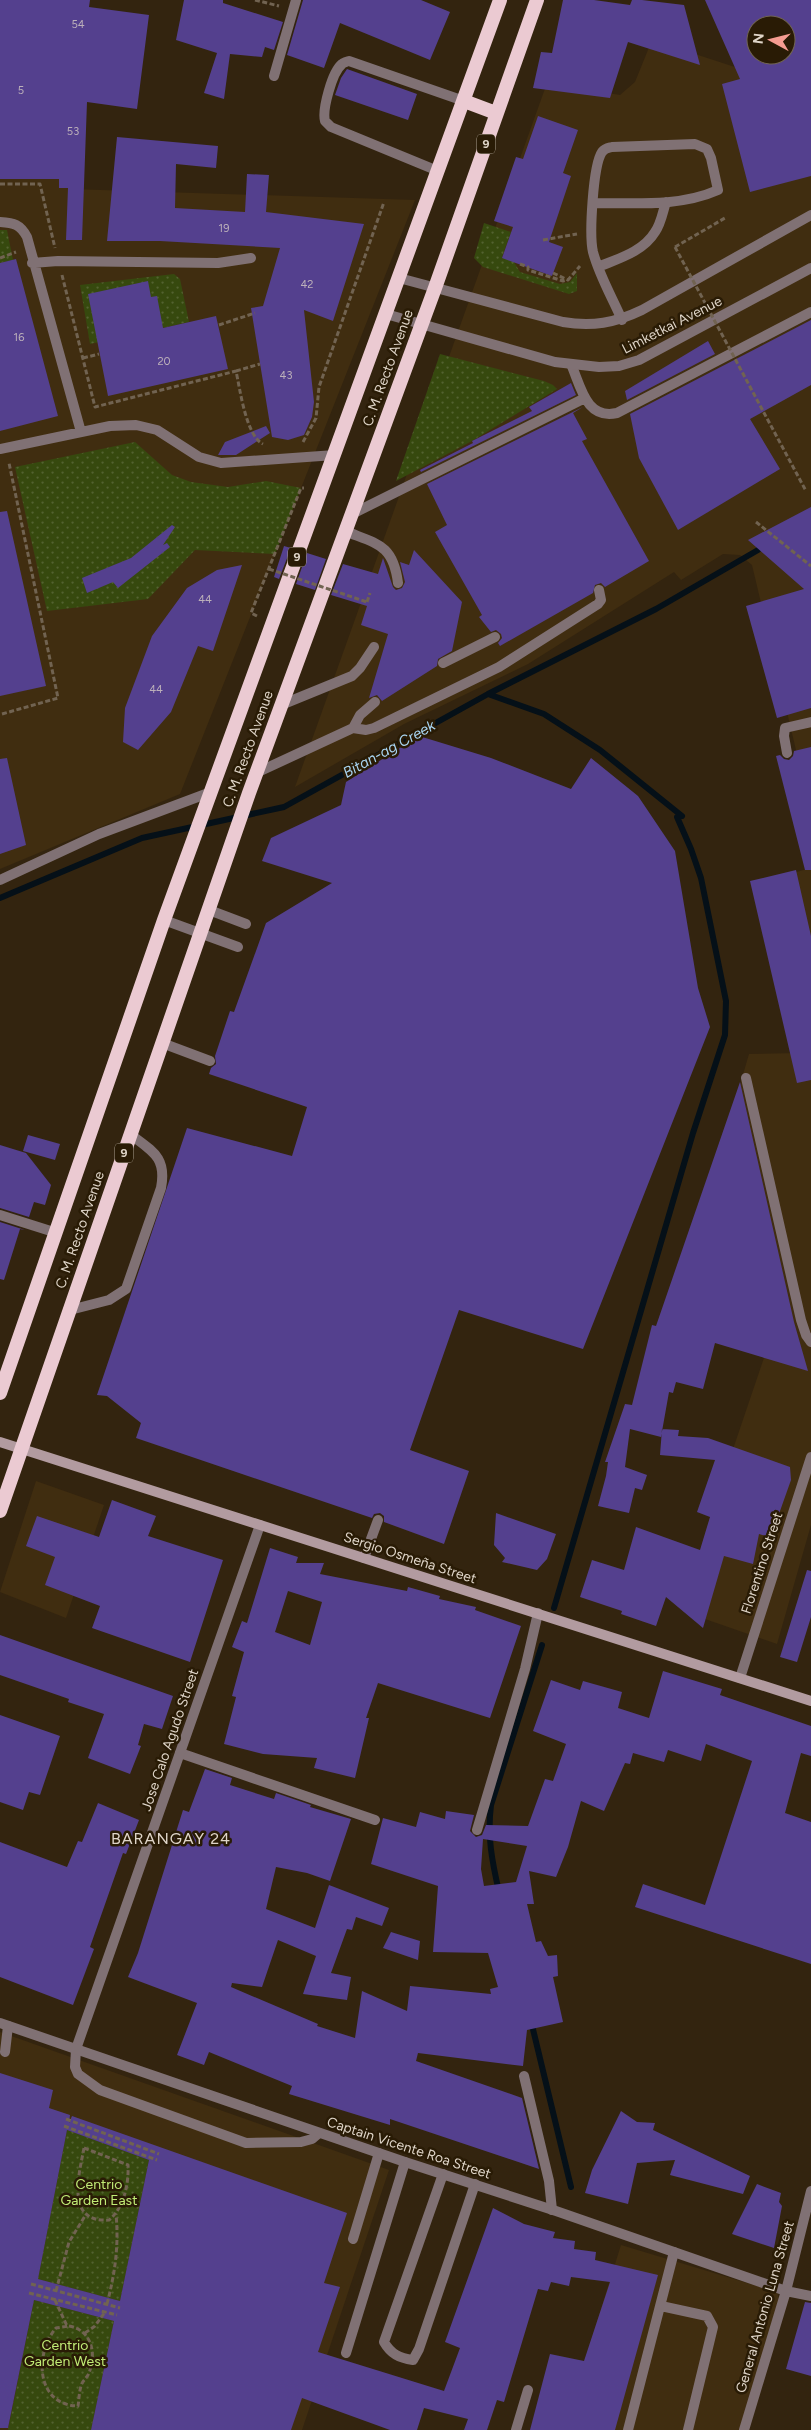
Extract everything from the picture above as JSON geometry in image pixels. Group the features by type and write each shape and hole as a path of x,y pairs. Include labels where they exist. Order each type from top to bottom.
{"highway":[{"name":"C. M. Recto Avenue","path":"0,1393 164,920 500,0"},
{"name":"C. M. Recto Avenue","path":"0,1512 256,773 422,324 537,0"},
{"path":"464,101 496,113"}],"main road":[{"name":"Sergio Osmeña Street","path":"0,1442 811,1701"}],"street":[{"path":"274,76 295,5"},
{"path":"438,170 331,127 325,122 324,106 342,63 350,61 464,101"},
{"path":"594,203 666,202 694,199 718,190 711,158 707,149 695,144 606,148 602,153 596,174 590,233 592,249 598,267 622,320"},
{"path":"598,267 630,254 647,242 656,232 666,202"},
{"name":"Limketkai Avenue","path":"400,278 562,322 580,325 607,323 622,320 811,215"},
{"path":"0,222 13,223 22,227 27,237 32,263 81,432"},
{"path":"32,263 58,261 218,263 252,258"},
{"name":"Limketkai Avenue","path":"386,314 555,362 611,367 639,360 811,268"},
{"path":"571,364 585,398 597,413 606,416 617,413 811,312"},
{"path":"352,514 585,398"},
{"path":"3,448 110,426 136,425 157,430 199,456 221,463 335,455"},
{"path":"345,532 383,546 396,567 398,583"},
{"path":"256,773 353,728 366,730 374,728 499,667 598,604 601,600 599,590"},
{"path":"443,663 495,637"},
{"path":"281,705 352,676 360,668 374,646"},
{"path":"353,728 360,715 375,702"},
{"path":"786,753 785,728 811,722"},
{"path":"0,880 99,834 209,796"},
{"path":"209,910 246,924"},
{"path":"164,920 238,947"},
{"path":"162,1043 210,1061"},
{"path":"746,1078 801,1320 806,1335 811,1342"},
{"path":"70,1310 109,1300 126,1289 161,1188 164,1174 161,1162 156,1154 130,1134"},
{"path":"0,1215 56,1233"},
{"name":"Florentino Street","path":"740,1678 811,1457"},
{"path":"364,1558 378,1520"},
{"name":"Jose Calo Agudo Street","path":"76,2049 260,1525"},
{"path":"477,1830 525,1669 538,1613"},
{"path":"180,1753 376,1820"},
{"path":"4,2025 5,2052"},
{"name":"Captain Vicente Roa Street","path":"4,2025 786,2291 811,2296"},
{"path":"76,2049 75,2067 78,2074 100,2090 246,2143 301,2142 312,2139 319,2133"},
{"path":"524,2076 547,2172 552,2210"},
{"path":"352,2239 379,2153"},
{"path":"346,2353 405,2162"},
{"path":"443,2174 384,2342 389,2351 400,2358 413,2360 419,2349 475,2184"},
{"name":"General Antonio Luna Street","path":"744,2430 786,2291 811,2192"},
{"path":"628,2430 674,2252"},
{"path":"660,2306 707,2316 713,2327 688,2430"},
{"path":"516,2430 528,2390"}],"path":[{"path":"255,0 295,5"},
{"path":"0,184 40,184 95,407 260,364"},
{"path":"300,445 312,430 316,418 319,387 384,202"},
{"path":"725,218 675,247 806,491"},
{"path":"543,240 590,233"},
{"path":"520,264 528,267 528,270 559,281 568,280 592,249"},
{"path":"553,272 568,280"},
{"path":"218,325 255,313"},
{"path":"83,358 99,354"},
{"path":"236,371 249,425 259,442 268,446"},
{"path":"2,714 58,698 3,448"},
{"path":"251,614 301,488"},
{"path":"756,522 811,566"},
{"path":"269,569 367,602 370,593"},
{"path":"66,2119 159,2154"},
{"path":"64,2126 157,2160"},
{"path":"84,2148 128,2165 126,2189 116,2213 109,2220 93,2219 85,2216 80,2206 78,2193 84,2148"},
{"path":"106,2304 115,2273 118,2251 116,2213"},
{"path":"56,2291 69,2242 85,2216"},
{"path":"30,2284 120,2308"},
{"path":"29,2293 117,2315"},
{"path":"55,2299 67,2326"},
{"path":"85,2333 95,2326 105,2312"},
{"path":"67,2326 75,2327 85,2333 91,2344 92,2364 89,2374 81,2385 78,2406 71,2406 55,2399 42,2379 46,2342 56,2328 67,2326"}],"shaded area":[{"path":"0,0 70,189 415,200 180,794 0,869"},
{"path":"652,40 741,69 756,65 796,65 796,54 811,50 811,813 752,565 740,555 723,554 681,580 674,572 528,664 404,724 295,787 547,83 620,95 635,82"},
{"path":"811,868 811,1525 777,1644 682,1611 712,1511 768,1346 675,1307 749,1054 800,1053 763,881"},
{"path":"36,1481 104,1505 66,1618 0,1592"},
{"path":"0,2032 389,2170 302,2430 0,2430"},
{"path":"621,2245 777,2292 779,2299 740,2430 563,2430"}],"green space":[{"path":"484,223 511,232 502,257 514,262 520,272 560,284 570,282 577,273 577,291 569,294 483,267 474,258"},
{"path":"0,230 7,230 13,260 0,263"},
{"path":"174,274 180,279 189,322 90,344 80,285"},
{"path":"440,354 544,381 557,389 472,441 396,481"},
{"path":"135,442 172,475 191,482 228,487 266,481 301,488 275,554 195,550 148,599 47,611 15,467"},
{"name":"Centrio Garden East","path":"67,2130 149,2160 120,2301 38,2279"},
{"name":"Centrio Garden West","path":"34,2300 114,2321 91,2430 8,2430"}],"building":[{"path":"0,0 90,0 89,7 149,15 137,109 87,102 82,240 66,240 68,188 59,188 59,179 0,179"},
{"path":"184,0 223,0 223,3 283,22 274,50 265,47 262,57 230,54 224,99 204,93 217,53 176,40"},
{"path":"303,0 421,0 450,12 430,60 340,23 324,68 287,55"},
{"path":"563,0 594,0 630,5 632,0 642,0 684,5 700,65 628,42 610,98 533,88 541,52 552,53"},
{"path":"705,0 811,0 811,176 750,192 722,84 740,79"},
{"path":"347,69 417,94 408,120 335,95 341,78"},
{"path":"538,116 578,130 563,173 571,176 549,242 563,247 552,276 502,258 513,227 494,221 516,157 523,159"},
{"path":"117,137 218,146 216,168 176,164 175,208 245,212 247,174 269,175 266,212 364,224 333,321 304,310 314,402 312,417 304,435 288,440 272,437 251,308 263,306 280,248 160,241 107,241"},
{"path":"16,259 58,416 0,431 0,263"},
{"path":"148,281 151,297 157,296 163,328 216,316 228,369 108,396 88,294"},
{"path":"811,320 811,385 750,419 780,469 678,530 639,458 630,414"},
{"path":"708,341 715,354 627,400 625,391"},
{"path":"571,383 576,395 421,472 420,470 473,443 472,441 532,411 529,407"},
{"path":"583,407 573,413 587,439 582,441 649,561 605,587 601,583 595,585 593,593 500,646 498,643 502,638 501,634 496,630 491,632 479,617 482,615 435,532 447,525 427,484"},
{"path":"266,426 270,433 236,455 218,455 225,442"},
{"path":"811,507 811,708 777,718 746,606 804,589 748,540"},
{"path":"7,511 46,686 0,696 0,512"},
{"path":"172,525 175,527 163,545 167,543 170,547 118,588 113,582 87,593 82,578 131,558"},
{"path":"284,546 291,548 279,579 274,577"},
{"path":"414,550 462,602 452,651 438,659 437,666 382,701 377,695 369,698 388,634 361,625 367,606 331,595 343,564 378,574 383,558 393,587 396,590 402,588 405,582 400,562 409,565"},
{"path":"307,553 326,559 315,590 296,584"},
{"path":"242,565 213,651 198,646 171,712 138,750 123,742 125,708 152,636 187,588 217,570"},
{"path":"419,736 491,758 571,789 591,758 638,796 675,851 698,988 710,1027 583,1349 459,1310 410,1450 469,1471 444,1544 384,1522 384,1516 380,1513 374,1514 372,1518 136,1438 141,1423 107,1396 97,1395 187,1128 292,1156 307,1107 209,1074 211,1068 216,1064 215,1056 230,1011 234,1012 266,923 332,883 262,861 271,838 341,805 346,782"},
{"path":"811,747 811,870 805,870 776,756 780,755 784,759 789,760 793,756 794,751"},
{"path":"7,758 26,845 0,854 0,759"},
{"path":"796,870 811,936 811,1080 797,1083 750,881"},
{"path":"740,1082 794,1322 808,1371 715,1343 703,1389 676,1382 673,1393 669,1392 661,1437 630,1429 625,1467 647,1475 642,1490 635,1488 629,1513 598,1506 606,1476 608,1462 605,1462 625,1404 632,1405 652,1325 656,1326"},
{"path":"28,1135 60,1144 55,1160 23,1151"},
{"path":"0,1145 26,1153 51,1185 45,1205 34,1202 29,1217 0,1208"},
{"path":"0,1222 25,1230 20,1229 4,1280 0,1279"},
{"path":"662,1429 679,1430 678,1436 708,1438 790,1467 791,1480 774,1528 766,1536 759,1534 753,1564 724,1556 703,1628 666,1597 656,1626 621,1614 622,1611 580,1597 592,1560 624,1570 636,1527 700,1550 710,1517 697,1512 715,1460 660,1455"},
{"path":"112,1500 156,1516 148,1536 223,1560 190,1662 92,1628 100,1606 45,1585 55,1557 26,1546 37,1516 99,1537"},
{"path":"496,1513 556,1534 547,1559 537,1570 502,1562 505,1558 494,1545"},
{"path":"270,1548 298,1557 296,1563 324,1563 320,1574 407,1591 408,1587 440,1596 439,1599 476,1607 475,1610 521,1626 490,1718 378,1683 366,1718 369,1718 355,1778 314,1768 317,1758 263,1754 224,1744 236,1697 232,1696 244,1652 232,1647 242,1621 247,1623","holes":["288,1591 322,1602 310,1645 275,1632"]},
{"path":"807,1570 811,1571 811,1617 797,1662 780,1657"},
{"path":"0,1635 173,1696 162,1729 144,1724 138,1745 141,1746 130,1774 88,1758 104,1714 68,1702 69,1699 0,1675"},
{"path":"663,1671 722,1689 720,1695 811,1726 811,1756 801,1753 785,1813 811,1822 811,1964 635,1907 643,1884 705,1905 752,1761 706,1744 701,1761 668,1750 664,1762 633,1753 630,1764 625,1763 604,1811 581,1801 568,1847 556,1877 529,1871 534,1904 527,1904 536,1942 541,1941 548,1956 557,1955 558,1976 553,1977 563,2022 527,2030 523,2066 418,2053 416,2061 522,2098 539,2169 390,2119 390,2125 289,2094 292,2086 209,2052 204,2065 177,2055 197,2003 128,1977 138,1953 183,1810 189,1812 205,1769 232,1778 230,1785 274,1799 276,1793 311,1805 310,1807 351,1819 330,1881 307,1873 276,1867 266,1909 315,1928 329,1885 389,1908 382,1926 356,1917 352,1930 347,1929 331,1973 351,1977 347,2000 303,1994 316,1956 278,1940 262,1987 232,1983 231,1987 318,2024 317,2026 355,2038 362,1991 407,2011 410,1986 491,1994 490,1989 498,1987 488,1953 433,1952 438,1886 371,1864 383,1818 416,1827 420,1812 445,1819 446,1811 474,1815 470,1831 476,1837 482,1835 486,1825 528,1826 545,1779 553,1781 566,1744 533,1731 551,1680 580,1690 583,1681 622,1692 618,1708 649,1718","holes":["483,1839 527,1846 516,1882 484,1886 481,1869"]},
{"path":"0,1715 60,1736 40,1795 29,1792 23,1810 0,1802"},
{"path":"98,1803 139,1820 126,1854 123,1853 90,1947 94,1949 73,2005 0,1977 0,1842 67,1867 78,1841 82,1842"},
{"path":"391,1932 420,1941 418,1960 383,1948"},
{"path":"0,2073 53,2090 49,2108 70,2115 69,2123 72,2116 347,2213 324,2283 340,2287 318,2352 444,2391 460,2348 445,2342 493,2208 524,2224 555,2232 553,2238 575,2241 574,2249 596,2252 595,2260 658,2275 615,2430 530,2430 550,2354 584,2361 610,2282 571,2277 569,2286 551,2282 548,2291 538,2289 504,2402 497,2400 487,2430 464,2430 468,2419 424,2408 417,2430 390,2430 302,2398 291,2430 91,2430 114,2321 34,2300 8,2428 0,2428","holes":["67,2130 149,2160 120,2301 38,2279"]},
{"path":"621,2111 637,2122 655,2123 653,2130 750,2176 743,2194 670,2175 675,2160 637,2163 628,2204 585,2193 592,2170"},
{"path":"757,2184 781,2193 779,2202 782,2206 774,2248 732,2234"},
{"path":"805,2302 811,2303 811,2376 786,2369"}],"waterway":[{"name":"Bitan-ag Creek","path":"0,898 142,838 284,807 488,694 656,609 758,550"},
{"path":"488,694 544,714 600,750 682,816 677,817 701,878 726,1001 725,1035 693,1133 554,1608"},
{"path":"499,1892 491,1848 491,1805 542,1645"},
{"path":"531,2021 571,2187"}],"district":[{"name":"BARANGAY 24","path":"171,1838"}]}
